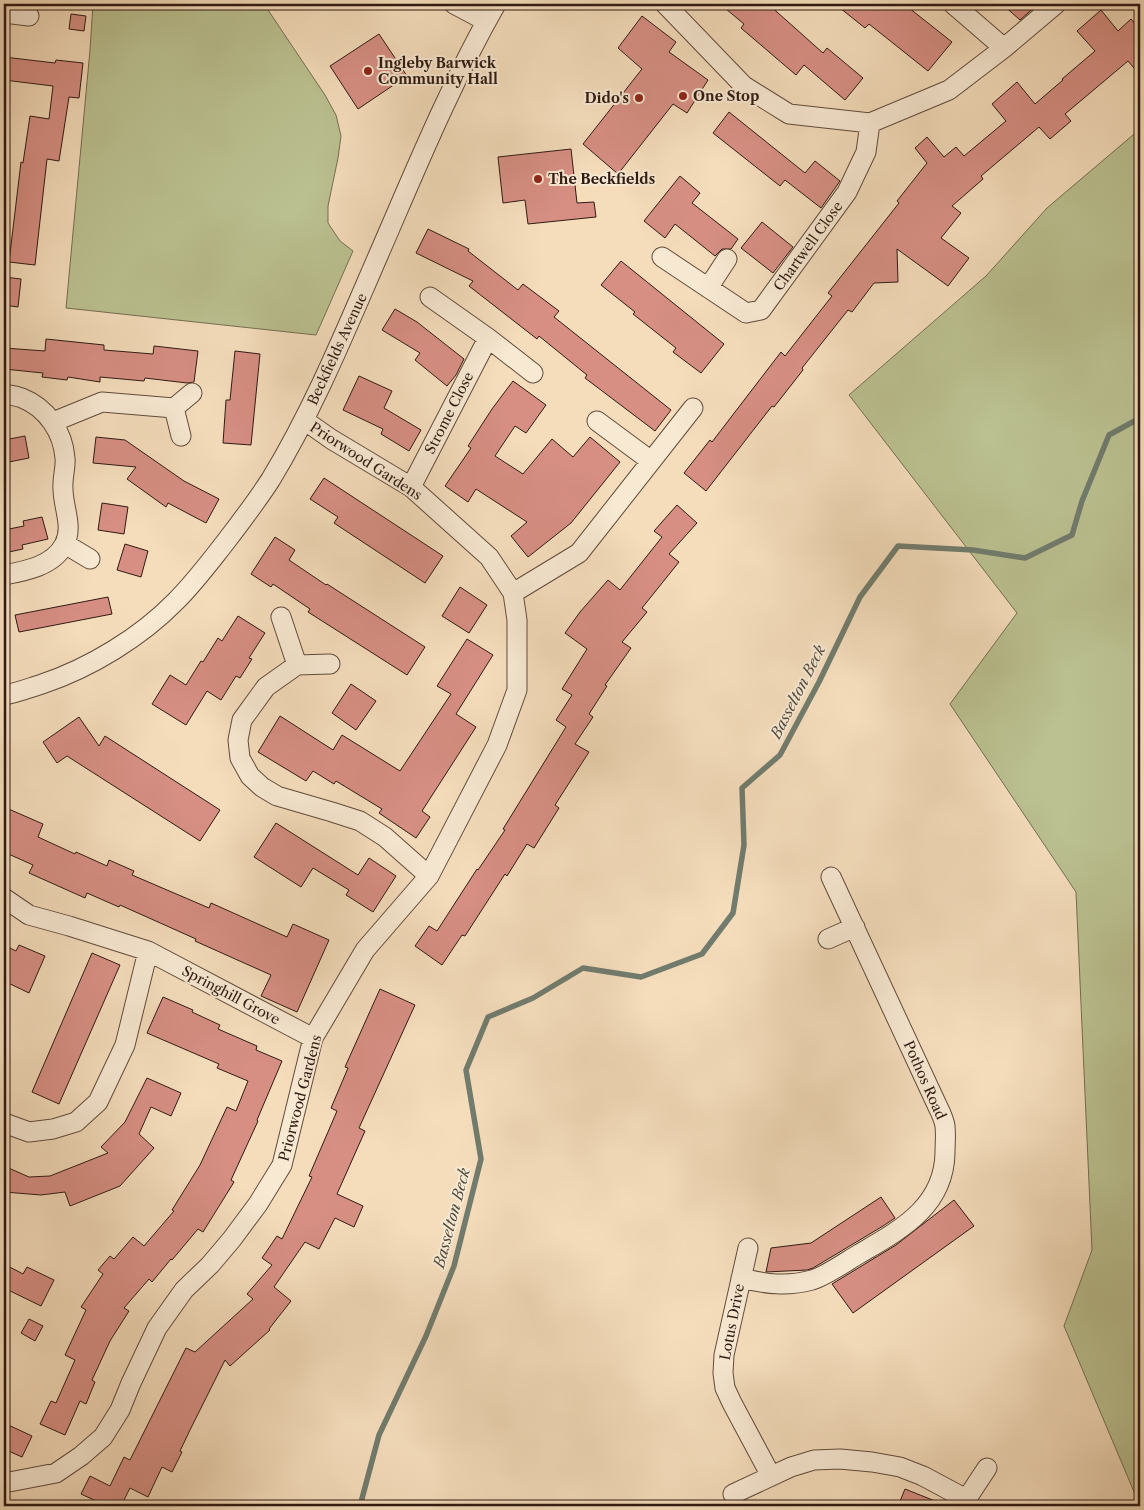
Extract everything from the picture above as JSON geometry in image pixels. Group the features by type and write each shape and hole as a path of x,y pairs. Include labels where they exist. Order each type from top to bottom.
{"street":[{"path":"454,4 486,20"},
{"name":"Beckfields Avenue","path":"4,695 64,676 105,656 150,624 175,602 198,577 234,531 270,480 304,420 343,338 453,85 496,4"},
{"path":"665,4 744,86 789,114 870,123 949,90 1004,48 1056,4"},
{"path":"953,4 1004,48"},
{"path":"4,13 29,16"},
{"name":"Chartwell Close","path":"662,257 746,313 761,310 847,192 866,152 870,123"},
{"path":"708,288 727,259"},
{"path":"430,297 533,373"},
{"name":"Strome Close","path":"411,487 488,338"},
{"path":"53,422 102,402 174,408 192,393"},
{"path":"4,394 22,398 38,407 53,422 62,441 65,459 62,489 69,521 65,544 57,555 45,563 24,571 4,575"},
{"path":"174,408 181,436"},
{"path":"513,593 579,553 693,408"},
{"name":"Priorwood Gardens","path":"4,1483 56,1473 81,1456 103,1437 120,1410 157,1328 184,1290 210,1265 258,1204 282,1165 313,1038 365,950 429,876 497,745 517,690 516,620 513,593 489,557 411,487 330,439 304,420"},
{"path":"597,422 651,461"},
{"path":"65,544 90,559"},
{"path":"281,617 296,665"},
{"path":"330,664 296,665 266,687 242,720 238,740 240,758 250,776 262,787 277,796 360,821 385,837 429,876"},
{"name":"Pothos Road","path":"741,1278 772,1285 814,1280 892,1235 920,1212 933,1197 941,1180 945,1165 945,1125 917,1060 831,877"},
{"name":"Springhill Grove","path":"4,898 29,915 148,951 313,1038"},
{"path":"828,939 855,927"},
{"path":"4,1123 29,1132 53,1129 76,1122 98,1102 126,1045 148,951"},
{"name":"Lotus Drive","path":"748,1248 724,1355 722,1373 725,1388 732,1403 771,1476"},
{"path":"733,1494 791,1467 814,1460 840,1459 900,1467 923,1476 964,1503 987,1468"}],"green space":[{"path":"93,4 264,4 325,95 336,115 341,136 328,206 328,223 340,241 353,251 316,335 66,308"},
{"path":"1140,129 1140,1506 1064,1326 1092,1250 1076,892 950,704 1017,613 849,395 986,276 1047,208"}],"building":[{"path":"720,4 768,4 823,53 827,48 863,78 845,100 804,65 796,75 741,28 744,24"},
{"path":"835,4 904,4 952,42 928,71 869,24 865,28"},
{"path":"1002,4 1038,4 1020,20"},
{"path":"1101,10 1118,31 1131,19 1140,30 1140,75 1128,61 1065,114 1071,121 1050,139 1039,127 981,176 983,179 952,206 961,213 941,238 969,258 948,286 897,249 898,282 874,283 852,312 848,310 774,407 772,406 706,491 684,473 710,440 712,442 781,352 785,356 832,296 828,293 899,203 897,201 927,163 915,148 927,137 944,157 956,147 964,156 1006,121 992,104 1017,82 1035,104 1095,51 1077,31"},
{"path":"71,14 86,16 84,31 69,29"},
{"path":"642,16 676,42 669,52 708,80 687,113 673,104 618,174 583,144 642,69 618,48"},
{"name":"Ingleby Barwick Community Hall","path":"379,34 407,76 358,109 330,66"},
{"path":"4,57 55,63 56,60 83,63 79,98 69,97 59,161 47,159 35,265 9,262 21,162 23,163 30,116 49,119 53,86 4,80"},
{"path":"729,112 805,173 815,161 840,181 821,208 785,180 780,186 713,133"},
{"name":"The Beckfields","path":"571,149 577,203 594,202 596,217 528,224 525,200 503,203 498,157"},
{"path":"680,176 700,193 692,203 738,239 731,249 722,249 715,256 675,224 665,238 644,221"},
{"path":"762,222 793,247 773,273 741,248"},
{"path":"428,229 469,249 468,251 518,290 523,284 559,311 554,317 671,410 655,431 585,378 587,375 539,336 537,339 469,286 473,281 416,253"},
{"path":"621,261 724,344 701,373 673,352 676,348 633,314 635,312 601,285"},
{"path":"4,277 21,279 18,307 4,305"},
{"path":"395,309 417,322 464,359 456,375 447,386 415,360 420,353 382,330"},
{"path":"46,339 104,345 104,350 153,354 154,346 198,351 194,382 187,383 145,378 144,381 100,377 100,382 68,377 67,380 42,377 43,373 4,369 4,348 45,351"},
{"path":"235,351 260,354 251,445 223,443 226,400 230,400"},
{"path":"359,376 392,391 384,408 421,430 409,451 381,434 383,429 343,410"},
{"path":"513,381 546,405 526,433 515,426 495,456 523,474 552,439 573,457 590,437 620,462 571,523 528,557 511,536 527,522 476,489 468,502 445,486 471,448 468,446"},
{"path":"25,436 29,458 4,463 4,440"},
{"path":"96,437 125,440 184,481 219,499 206,523 168,503 166,507 127,479 136,467 93,463"},
{"path":"324,478 443,556 425,583 334,523 338,517 310,499"},
{"path":"102,503 128,507 124,534 98,530"},
{"path":"677,505 697,523 669,554 679,562 642,608 647,612 622,642 631,648 605,685 607,686 589,714 593,717 575,744 589,752 555,805 559,808 534,848 527,844 465,936 462,935 442,965 415,946 429,926 437,931 505,830 503,829 566,727 556,720 572,695 562,689 587,649 565,633 580,612 608,580 620,590 662,537 654,531"},
{"path":"42,517 48,539 22,545 23,549 4,553 4,530 24,526 23,521"},
{"path":"275,537 295,550 289,560 425,647 407,675 308,612 310,609 273,584 271,587 251,574"},
{"path":"125,544 148,551 141,577 117,570"},
{"path":"460,587 487,605 469,633 442,616"},
{"path":"108,597 112,614 19,632 15,615"},
{"path":"238,616 265,633 249,658 252,659 240,678 236,676 221,700 207,691 186,725 152,704 170,675 186,685 218,638 222,641"},
{"path":"467,639 493,655 456,714 476,727 422,811 430,817 416,838 379,813 382,809 336,781 334,784 313,771 306,781 258,752 280,716 333,750 342,735 400,771 451,694 437,686"},
{"path":"351,684 376,701 356,730 332,713"},
{"path":"79,717 99,746 105,736 220,810 200,841 67,756 57,763 43,742"},
{"path":"4,807 43,824 38,837 75,854 76,852 107,866 109,860 134,871 132,875 209,908 211,903 287,937 293,924 329,940 297,1012 261,996 271,975 120,905 119,907 87,893 85,898 29,873 33,865 4,852"},
{"path":"276,823 358,875 369,858 396,876 373,912 346,895 349,890 313,868 301,887 254,857"},
{"path":"4,945 16,951 19,945 45,956 29,993 4,981"},
{"path":"92,953 120,965 59,1104 32,1092"},
{"path":"380,989 415,1005 359,1128 365,1131 337,1194 363,1206 354,1227 335,1218 319,1249 305,1242 274,1287 291,1301 270,1330 230,1366 225,1360 180,1451 182,1452 172,1472 162,1467 148,1497 130,1488 121,1506 107,1506 81,1494 90,1476 110,1486 124,1457 130,1460 186,1348 195,1352 253,1299 247,1294 272,1265 262,1258 277,1236 282,1239 312,1177 309,1176 337,1111 331,1108 348,1068 345,1067"},
{"path":"163,997 193,1010 192,1012 220,1025 218,1029 257,1046 256,1050 282,1061 258,1121 231,1180 234,1182 203,1232 198,1229 152,1282 149,1279 124,1308 129,1311 110,1341 92,1380 95,1382 86,1404 80,1401 65,1435 40,1424 51,1401 56,1403 75,1360 65,1355 86,1310 81,1307 103,1274 98,1270 110,1256 114,1259 133,1237 144,1246 174,1211 172,1210 200,1165 227,1107 236,1111 248,1081 217,1068 219,1064 147,1033"},
{"path":"147,1078 181,1093 171,1116 151,1107 139,1134 154,1148 120,1186 70,1206 65,1192 41,1195 4,1192 4,1166 29,1177 50,1176 108,1153 101,1147 125,1122"},
{"path":"881,1197 895,1218 883,1226 813,1268 766,1272 771,1248 811,1243"},
{"path":"954,1200 974,1226 853,1313 832,1284 896,1245"},
{"path":"4,1264 23,1274 27,1267 54,1280 41,1306 4,1288"},
{"path":"29,1319 43,1326 35,1341 21,1333"},
{"path":"4,1423 32,1436 22,1457 4,1449"},
{"path":"905,1489 945,1505 945,1506 898,1506"}],"waterway":[{"name":"Basselton Beck","path":"360,1506 379,1435 426,1336 454,1266 481,1159 466,1070 488,1017 533,998 583,968 641,977 702,954 733,913 744,845 742,788 780,755 819,682 860,597 898,546 973,550 1025,558 1072,535 1082,501 1109,435 1140,418"}],"place":[{"name":"Ingleby Barwick Community Hall","path":"368,71"},
{"name":"One Stop","path":"683,96"},
{"name":"Dido's","path":"639,98"},
{"name":"The Beckfields","path":"538,179"}]}
